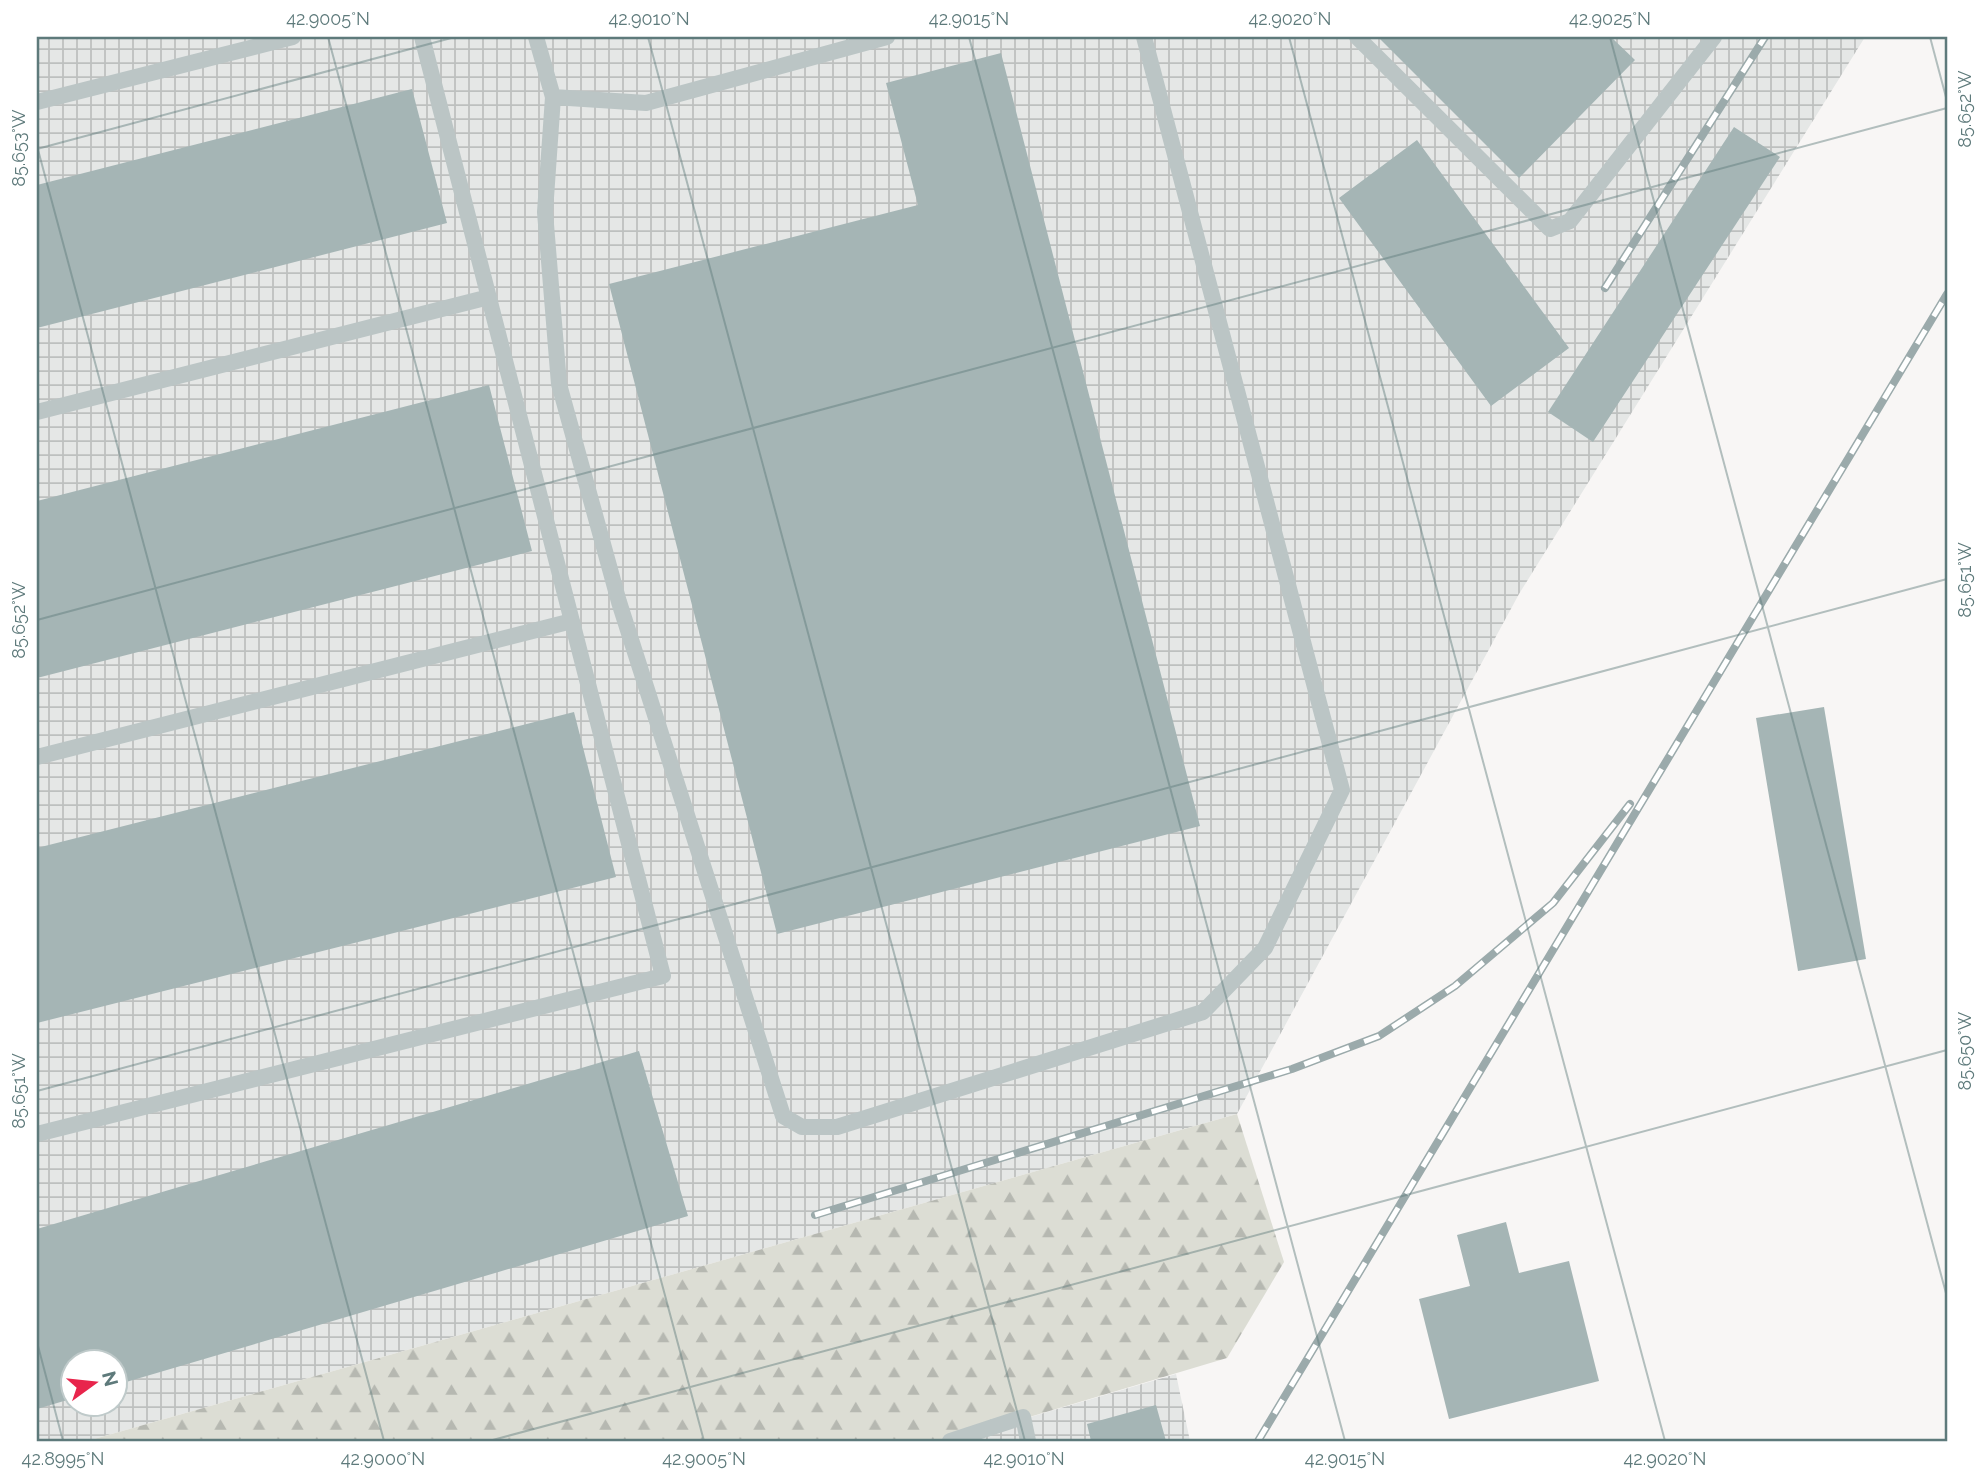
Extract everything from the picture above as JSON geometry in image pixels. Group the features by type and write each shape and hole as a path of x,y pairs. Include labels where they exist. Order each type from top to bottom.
{"lane":[{"path":"37,102 292,37"},
{"path":"37,1133 663,976 422,37"},
{"path":"536,37 553,97 545,212 559,384 619,602 783,1116 802,1127 837,1127 1203,1012 1265,948 1342,790 1144,37"},
{"path":"553,97 646,103 887,37"},
{"path":"1357,37 1550,229 1570,221 1714,37"},
{"path":"37,412 489,297"},
{"path":"37,757 572,621"},
{"path":"950,1441 1023,1417 1028,1441"}],"shaded area":[{"path":"37,37 1865,37 1519,594 1237,1114 87,1441 37,1441"},
{"path":"1176,1374 1190,1441 949,1441"}],"green space":[{"path":"1237,1114 1284,1262 1227,1358 949,1441 87,1441"}],"building":[{"path":"1378,37 1611,37 1635,60 1519,178"},
{"path":"1001,53 1200,826 777,934 609,284 918,205 886,83"},
{"path":"412,89 447,223 37,328 37,185"},
{"path":"1734,127 1780,157 1593,442 1548,412"},
{"path":"1417,140 1569,348 1491,406 1339,198"},
{"path":"489,385 532,551 37,678 37,501"},
{"path":"1824,707 1866,959 1798,971 1756,718"},
{"path":"574,712 616,877 37,1023 37,848"},
{"path":"639,1051 688,1216 130,1381 130,1348 60,1348 60,1402 37,1409 37,1229"},
{"path":"1506,1222 1519,1273 1569,1261 1599,1381 1449,1419 1419,1299 1470,1286 1457,1235"},
{"path":"1156,1405 1166,1441 1091,1441 1087,1424"}],"railway":[{"path":"1605,288 1765,37"},
{"path":"1258,1441 1947,294"},
{"path":"815,1215 1292,1069 1379,1036 1455,986 1553,903 1630,804"}]}
